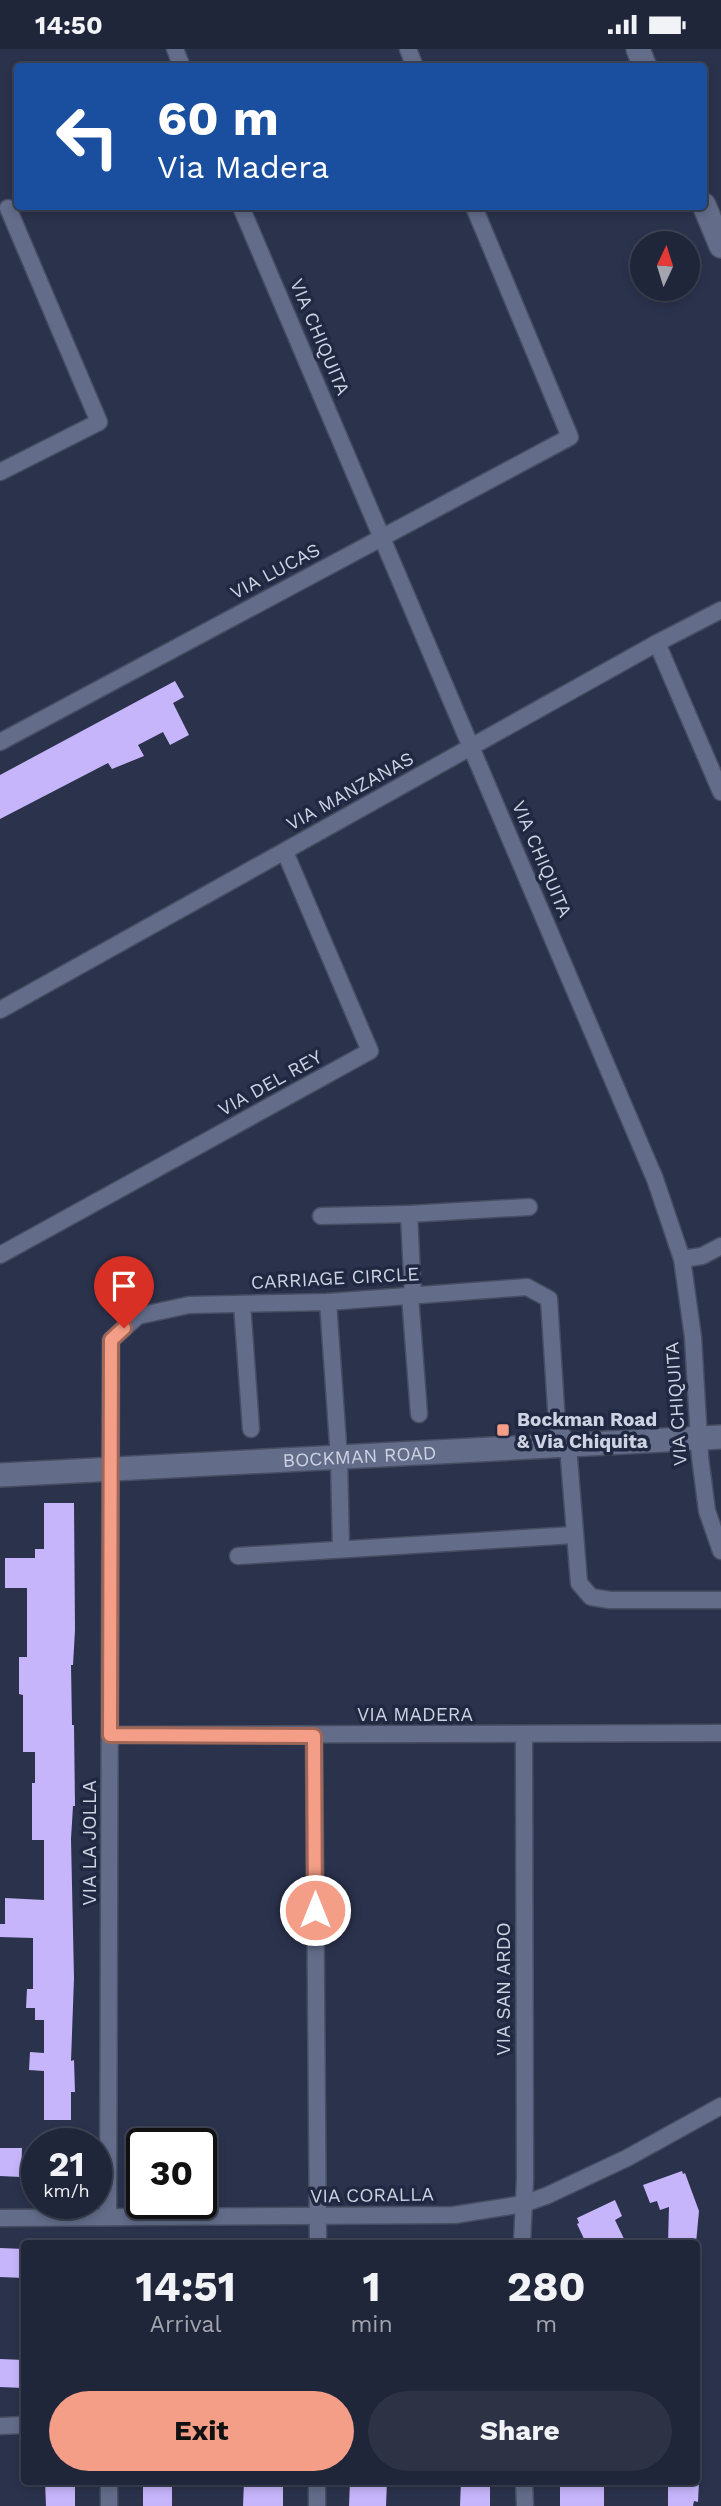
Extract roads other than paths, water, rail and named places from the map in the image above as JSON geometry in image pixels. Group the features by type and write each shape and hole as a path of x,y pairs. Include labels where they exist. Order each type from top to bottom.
{"street":[{"path":"0,472 99,422 9,207"},
{"name":"VIA CHIQUITA","path":"242,210 655,1179 682,1259 710,1438 707,1511 721,1551"},
{"name":"VIA LUCAS","path":"0,741 570,437 475,210"},
{"path":"706,210 721,246"},
{"name":"VIA MANZANAS","path":"0,1010 657,643 721,610"},
{"path":"657,643 721,792"},
{"name":"VIA DEL REY","path":"0,1255 370,1051 285,852"},
{"path":"321,1216 529,1207"},
{"path":"410,1214 419,1414"},
{"path":"682,1259 702,1256 721,1246"},
{"name":"CARRIAGE CIRCLE","path":"109,1469 111,1340 138,1316 189,1305 328,1302 527,1287 549,1299 557,1425 568,1445"},
{"path":"328,1302 339,1458 341,1549"},
{"path":"242,1304 251,1429"},
{"name":"BOCKMAN ROAD","path":"0,1475 710,1438"},
{"path":"568,1445 579,1583 591,1597 610,1601 721,1600"},
{"name":"VIA LA JOLLA","path":"108,2128 109,1469"},
{"path":"238,1556 574,1535"},
{"name":"VIA MADERA","path":"110,1735 721,1733"},
{"name":"VIA SAN ARDO","path":"522,2240 524,1735"},
{"path":"314,1736 318,2240"},
{"name":"VIA CORALLA","path":"112,2217 454,2215 523,2204 627,2158 721,2106"},
{"name":"VIA CORALLA","path":"0,2218 21,2218"},
{"path":"0,2426 21,2425"},
{"path":"109,2485 109,2506"},
{"path":"317,2485 317,2506"},
{"path":"524,2485 524,2506"}],"place":[{"name":"Bockman Road & Via Chiquita","path":"503,1430"}]}
